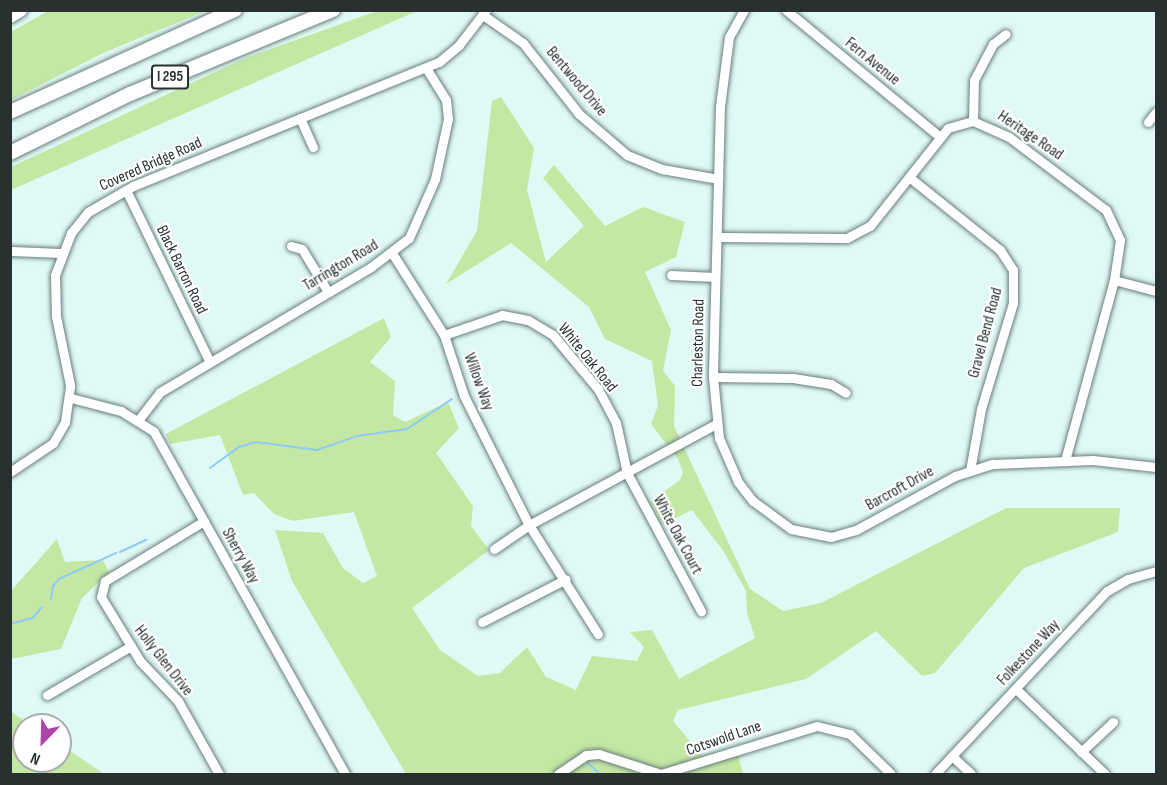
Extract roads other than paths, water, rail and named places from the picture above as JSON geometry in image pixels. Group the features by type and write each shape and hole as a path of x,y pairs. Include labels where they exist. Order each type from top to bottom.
{"highway":[{"path":"10,16 20,10"},
{"name":"I 295","path":"10,112 235,10"},
{"name":"I 295","path":"10,153 130,94 333,10"}],"street":[{"name":"Charleston Road","path":"716,424 713,377 715,278 725,55 729,37 744,10"},
{"name":"Fern Avenue","path":"786,10 939,135"},
{"name":"Bentwood Drive","path":"484,13 523,43 579,114 627,155 662,169 718,178"},
{"name":"Covered Bridge Road","path":"10,472 53,443 65,422 70,398 54,289 62,253 83,217 126,190 300,118 427,69 450,55 484,13"},
{"path":"973,121 974,80 993,44 1006,34"},
{"name":"Tarrington Road","path":"139,419 160,392 392,253 416,229 443,153 448,118 446,100 427,69"},
{"path":"1148,122 1156,112"},
{"path":"300,118 313,147"},
{"name":"Heritage Road","path":"939,135 948,128 973,121 1009,137 1106,210 1120,240 1114,280 1065,460"},
{"path":"717,237 833,241 847,238 870,226 939,135"},
{"name":"Gravel Bend Road","path":"909,177 1000,250 1013,270 1013,303 981,409 970,471"},
{"name":"Black Barron Road","path":"126,190 210,362"},
{"path":"291,246 302,249 328,292"},
{"path":"10,251 62,253"},
{"name":"Willow Way","path":"392,253 444,335 464,396 529,525 566,579 598,634"},
{"path":"671,275 715,278"},
{"path":"1114,280 1156,291"},
{"name":"White Oak Road","path":"444,335 502,315 541,326 597,389 616,423 627,473"},
{"path":"713,377 793,378 831,384 846,393"},
{"path":"70,398 139,419"},
{"name":"Sherry Way","path":"139,419 154,432 345,774"},
{"path":"494,549 529,525 716,424"},
{"name":"Barcroft Drive","path":"716,424 727,460 753,501 771,517 811,536 831,537 856,530 970,471 993,464 1065,460 1156,467"},
{"name":"White Oak Court","path":"627,473 701,611"},
{"name":"Holly Glen Drive","path":"204,521 105,581 101,597 131,646 178,701 219,774"},
{"name":"Folkestone Way","path":"935,774 1107,591 1128,579 1156,571"},
{"path":"482,622 566,579"},
{"path":"47,695 131,646"},
{"path":"1016,688 1105,774"},
{"path":"1082,752 1113,723"},
{"name":"Cotswold Lane","path":"558,774 586,755 599,754 661,774 817,726 850,734 891,774"},
{"path":"953,757 971,774"}],"waterway":[{"path":"210,468 239,447 256,442 317,450 357,436 407,429 452,399"},
{"path":"120,552 146,540"},
{"path":"51,599 53,586 59,579 116,553"},
{"path":"10,624 33,618 42,607"},
{"path":"586,761 600,774"}]}
